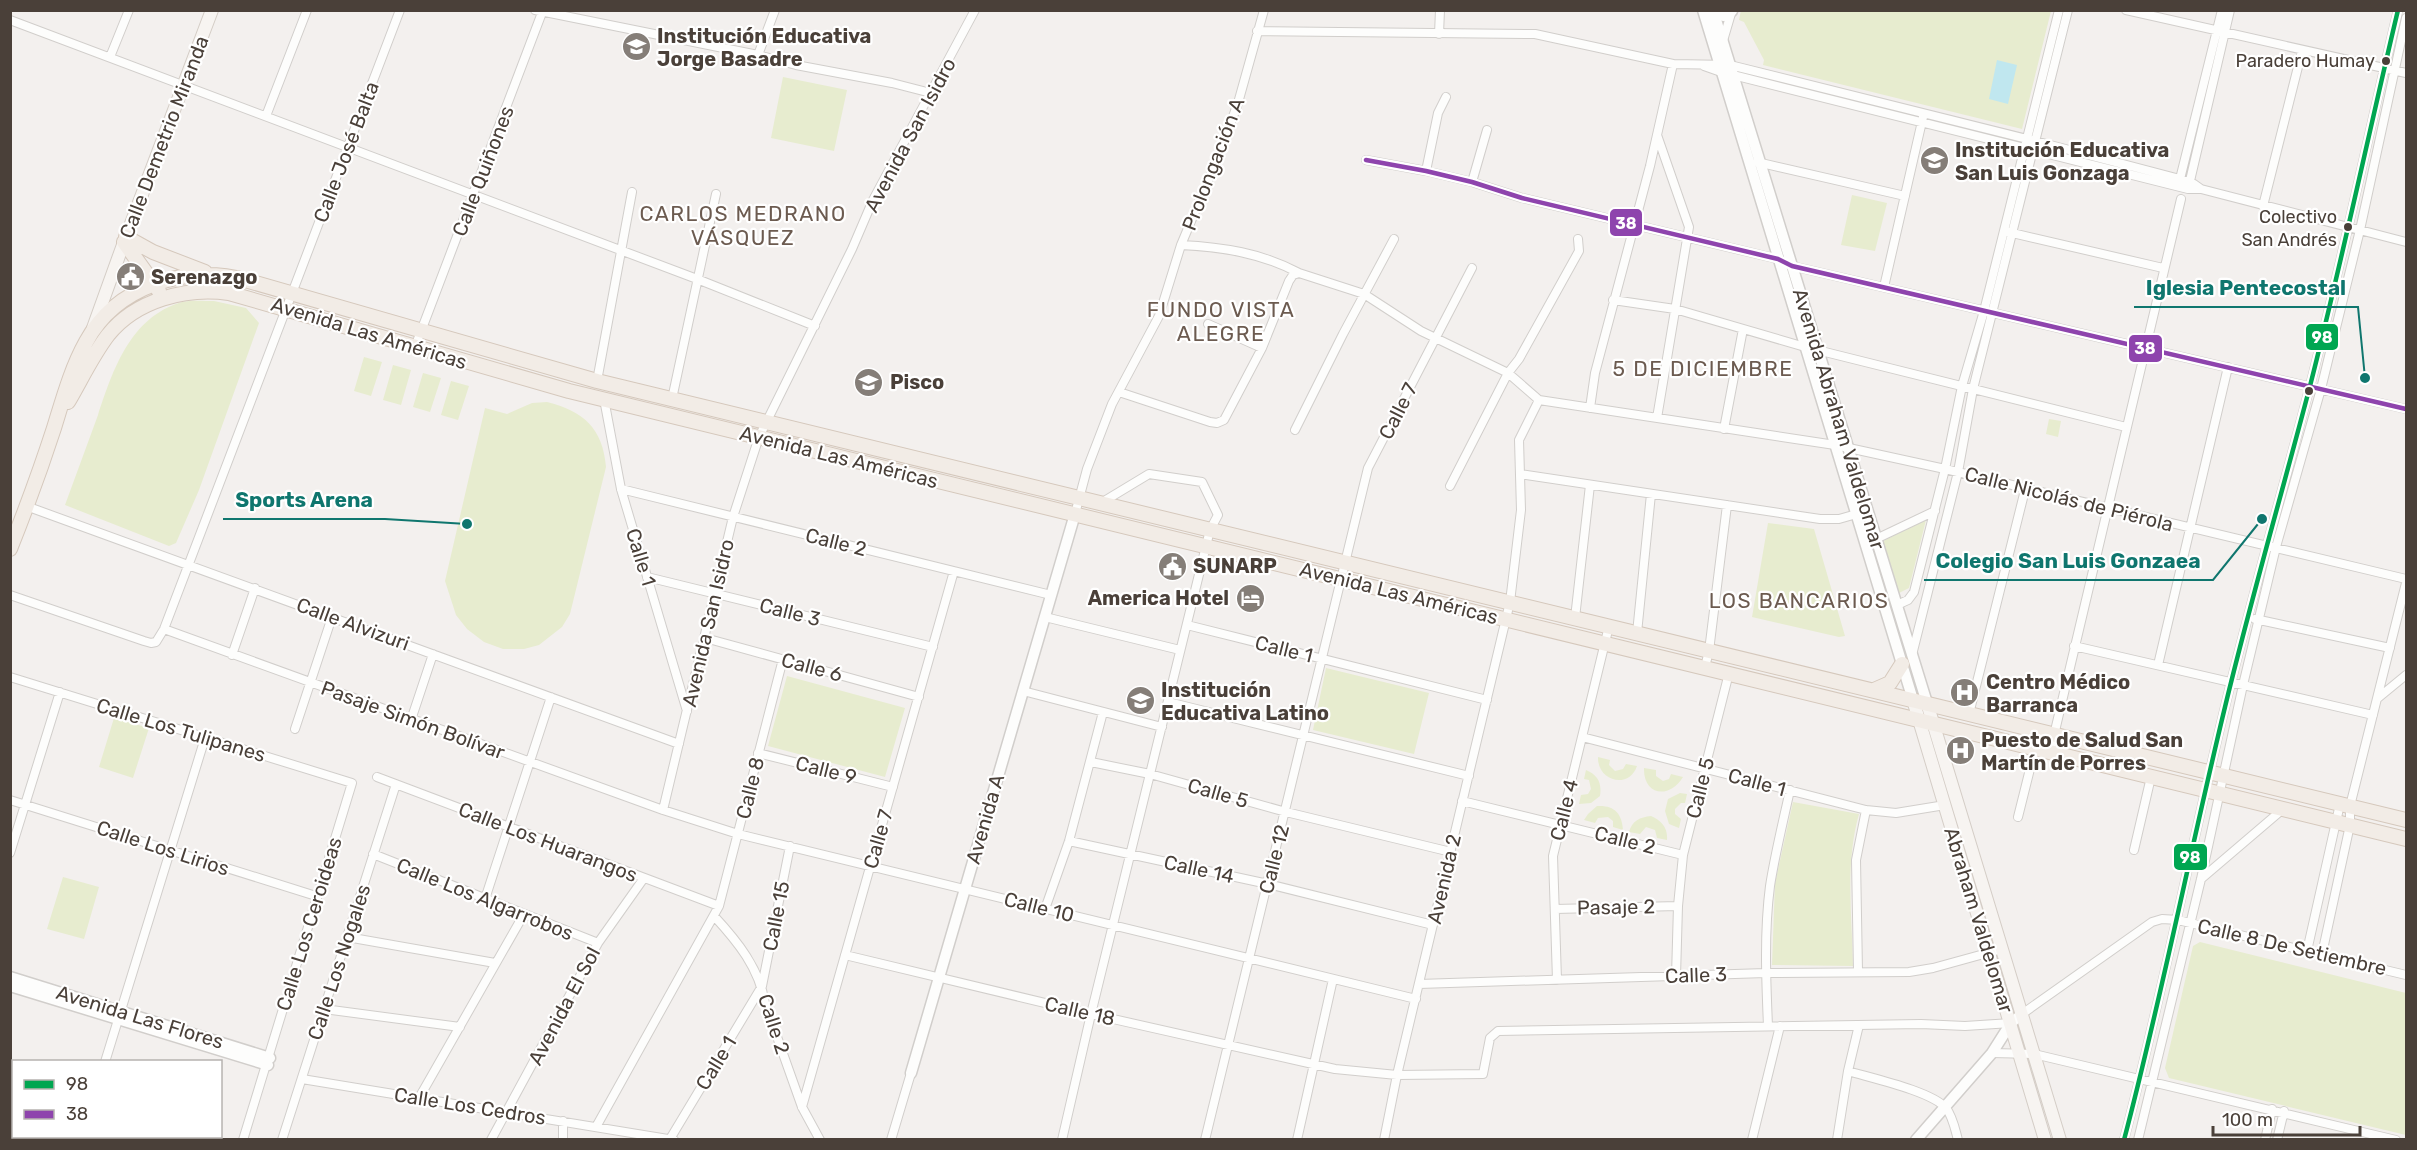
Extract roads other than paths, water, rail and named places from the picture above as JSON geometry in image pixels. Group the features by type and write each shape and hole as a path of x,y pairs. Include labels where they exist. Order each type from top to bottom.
{"main road":[{"name":"Calle Demetrio Miranda","path":"92,332 212,10"},
{"path":"125,239 210,274"},
{"path":"125,239 163,299"},
{"name":"Avenida Las Américas","path":"54,428 73,369 92,332 114,306 155,284 178,277 210,274 238,278 597,381 2406,820"},
{"name":"Avenida Las Américas","path":"54,428 93,356 108,335 134,313 163,299 193,292 219,291 287,308 415,347 604,399 2406,839"},
{"path":"10,549 54,428"},
{"path":"1251,557 1254,540"},
{"path":"1312,572 1317,555"},
{"path":"1874,690 1884,687 1894,679 1907,660"},
{"name":"Abraham Valdelomar","path":"1913,700 1939,806 1966,853"},
{"name":"Avenida Abraham Valdelomar","path":"1927,704 1933,724"},
{"name":"Abraham Valdelomar","path":"1933,724 1976,887 1996,950 2022,1014 2060,1140"},
{"name":"Abraham Valdelomar","path":"1996,950 2018,1052 2045,1140"}],"street":[{"path":"110,57 129,10"},
{"path":"266,116 307,10"},
{"name":"Calle José Balta","path":"189,564 400,10"},
{"path":"758,55 775,10"},
{"name":"Avenida San Isidro","path":"663,810 733,517 759,437 852,249 873,200 975,10"},
{"name":"Prolongación A","path":"1119,392 1159,316 1181,245 1238,103 1264,10"},
{"path":"1439,34 1440,10"},
{"name":"Avenida Abraham Valdelomar","path":"1703,10 1792,266 1848,448 1862,513 1876,539 1897,605 1913,700"},
{"path":"1713,10 1724,16 1732,11"},
{"name":"Avenida Abraham Valdelomar","path":"1713,10 1723,41 1724,67"},
{"path":"1907,660 1958,472 1988,312 2059,10"},
{"path":"2029,144 2068,10"},
{"path":"2126,10 2406,73"},
{"path":"2050,752 2163,268 2181,199 2189,186 2221,31 2222,10"},
{"path":"2181,199 2179,183 2221,31 2230,10"},
{"path":"2217,774 2224,709 2310,386 2349,228 2398,10"},
{"path":"540,11 931,93"},
{"name":"Calle Quiñones","path":"415,347 474,195 540,11"},
{"path":"1723,41 1732,11"},
{"path":"2124,1140 2178,920 2217,774 2237,713 2276,547 2321,389 2360,230 2406,18"},
{"path":"10,20 697,279 814,326"},
{"path":"1257,31 1535,34 1672,64 1724,67 2406,242"},
{"path":"2263,206 2302,51"},
{"path":"1590,408 1595,373 1635,226 1672,64"},
{"path":"1426,171 1438,113 1446,97"},
{"path":"1884,287 1923,117"},
{"path":"1472,182 1487,130"},
{"path":"1657,134 1689,227 1657,418"},
{"path":"1366,160 1472,182 1522,198 1778,259 1792,266 2406,409"},
{"path":"1755,163 1905,196"},
{"name":"Avenida Abraham Valdelomar","path":"1755,163 1778,259 1835,445 1862,513 1907,660 1927,704"},
{"path":"597,381 632,192"},
{"path":"672,399 716,194"},
{"path":"2008,232 2163,268"},
{"path":"1450,486 1508,373 1519,359 1579,251 1578,239"},
{"path":"1295,430 1394,240"},
{"path":"1181,245 1218,247 1277,261 1299,273 1364,294 1436,338 1508,373 1539,400"},
{"name":"Calle 7","path":"1342,579 1368,468 1472,268"},
{"path":"1119,392 1217,423 1224,420 1262,348 1289,281 1293,275 1299,273"},
{"path":"1613,300 1675,309 1805,347 2126,427"},
{"path":"1897,605 1908,600 1914,592 1945,469 1962,386 1988,312"},
{"path":"1208,324 1262,348"},
{"path":"1724,429 1743,329"},
{"path":"2158,665 2228,367"},
{"name":"Avenida A","path":"891,1140 1087,469 1119,392"},
{"name":"Calle 1","path":"604,399 621,489 687,711"},
{"name":"Calle Nicolás de Piérola","path":"1539,400 1835,445 2276,547 2406,581"},
{"name":"Avenida 2","path":"1384,1140 1397,1075 1510,602 1521,510 1519,440 1539,400"},
{"path":"1062,1140 1180,650 1210,530 1218,515 1203,484 1199,481 1149,474 1101,503"},
{"path":"1520,474 1830,520 1862,513"},
{"path":"1575,618 1590,485"},
{"name":"Calle 2","path":"621,489 1051,595"},
{"path":"1970,714 2025,490"},
{"path":"1637,633 1651,494"},
{"path":"1705,668 1728,505"},
{"name":"Calle Alvizuri","path":"26,506 679,744"},
{"path":"1876,539 1935,511"},
{"path":"10,595 144,641 156,642 164,629 189,564"},
{"name":"Calle 7","path":"802,1107 954,571"},
{"name":"Calle 3","path":"647,577 933,647"},
{"name":"Calle 12","path":"1205,1140 1342,579"},
{"path":"2322,954 2345,805 2378,698 2406,581"},
{"path":"232,655 255,588"},
{"path":"295,729 332,617"},
{"path":"1045,617 1180,650"},
{"path":"2249,617 2390,648"},
{"name":"Calle 1","path":"1187,625 1486,700"},
{"name":"Calle 4","path":"1557,980 1553,856 1609,626"},
{"name":"Pasaje Simón Bolívar","path":"164,629 663,810"},
{"name":"Calle 6","path":"705,638 919,697"},
{"path":"2074,646 2373,715"},
{"path":"411,720 433,654"},
{"name":"Calle 8","path":"596,1127 719,906 783,659"},
{"name":"Calle 5","path":"1676,976 1678,906 1683,855 1729,673"},
{"path":"2378,698 2406,675"},
{"name":"Calle Los Tulipanes","path":"10,677 352,783"},
{"path":"1023,691 1162,726"},
{"path":"10,853 60,692"},
{"path":"485,899 551,698"},
{"path":"1168,702 1469,776"},
{"path":"2224,709 2237,713"},
{"path":"1045,909 1069,840 1103,712"},
{"name":"Calle 1","path":"1582,736 1866,810 1896,813 1939,806"},
{"path":"106,1060 205,738"},
{"path":"2018,817 2035,749"},
{"name":"Calle 9","path":"759,753 893,787"},
{"name":"Calle 5","path":"1091,762 1150,774 1286,812 1450,852"},
{"name":"Calle Los Huarangos","path":"377,777 719,906"},
{"path":"2134,850 2151,777"},
{"name":"Calle Los Ceroideas","path":"243,1140 352,783"},
{"name":"Calle Los Nogales","path":"282,1140 396,784"},
{"path":"1790,790 1770,884 1766,973 1768,1026 1921,1024 1965,1026 2011,1023"},
{"path":"2138,1140 2201,879 2213,792"},
{"name":"Calle Los Lirios","path":"10,800 316,896"},
{"name":"Calle 2","path":"1462,801 1683,855"},
{"path":"2307,951 2343,824 2345,805"},
{"path":"2201,879 2283,809"},
{"name":"Calle 10","path":"663,810 738,834 1416,999"},
{"path":"1858,971 1856,860 1866,810"},
{"name":"Calle 14","path":"1069,840 1268,884 1433,925"},
{"name":"Calle 15","path":"762,986 790,846"},
{"name":"Calle Los Algarrobos","path":"373,854 598,943"},
{"name":"Avenida El Sol","path":"491,1140 598,943 644,878"},
{"name":"Pasaje 2","path":"1555,909 1678,906"},
{"path":"419,1098 524,914"},
{"name":"Calle 2","path":"714,916 744,951 762,986 765,1003 802,1107 820,1140"},
{"path":"1916,1140 1992,1053 2011,1023 2152,922 2162,918 2178,920"},
{"name":"Calle 8 De Setiembre","path":"2178,920 2406,975"},
{"path":"347,937 495,963"},
{"name":"Calle 3","path":"1419,984 1766,973 1921,971 1996,950"},
{"name":"Calle 18","path":"845,955 1315,1065 1397,1075 1484,1074 1490,1038 1498,1031 1554,1032 1768,1026"},
{"name":"Avenida Las Flores","path":"10,977 119,1015"},
{"path":"1297,1140 1333,979"},
{"name":"Avenida Las Flores","path":"10,986 119,1015 269,1061"},
{"name":"Calle 1","path":"672,1139 762,986"},
{"path":"324,1009 460,1027"},
{"path":"1837,1140 1848,1071 1859,1025"},
{"path":"1752,1140 1780,1026"},
{"path":"1992,1053 2034,1054 2396,1140"},
{"path":"1848,1071 1914,1090 1945,1107 1951,1116 1958,1140"},
{"name":"Calle Los Cedros","path":"302,1079 672,1139"},
{"path":"2265,1140 2272,1109"},
{"path":"2277,1140 2284,1112"},
{"path":"563,1121 563,1140"}],"water":[{"path":"1997,60 2017,65 2008,104 1989,99"}],"place":[{"name":"Institución Educativa Jorge Basadre","path":"636,47"},
{"name":"Paradero Humay","path":"2386,61"},
{"name":"Institución Educativa San Luis Gonzaga","path":"1934,161"},
{"name":"Colectivo San Andrés","path":"2348,227"},
{"name":"Serenazgo","path":"130,277"},
{"name":"Iglesia Pentecostal","path":"2365,378"},
{"name":"Pisco","path":"869,382"},
{"name":"Colegio San Luis Gonzaea","path":"2262,519"},
{"name":"Sports Arena","path":"467,524"},
{"name":"SUNARP","path":"1172,566"},
{"name":"America Hotel","path":"1250,598"},
{"name":"Centro Médico Barranca","path":"1965,693"},
{"name":"Institución Educativa Latino","path":"1140,701"},
{"name":"Puesto de Salud San Martín de Porres","path":"1960,751"}],"district":[{"name":"CARLOS MEDRANO VÁSQUEZ","path":"743,225"},
{"name":"FUNDO VISTA ALEGRE","path":"1221,321"},
{"name":"5 DE DICIEMBRE","path":"1703,368"},
{"name":"LOS BANCARIOS","path":"1799,600"}]}
